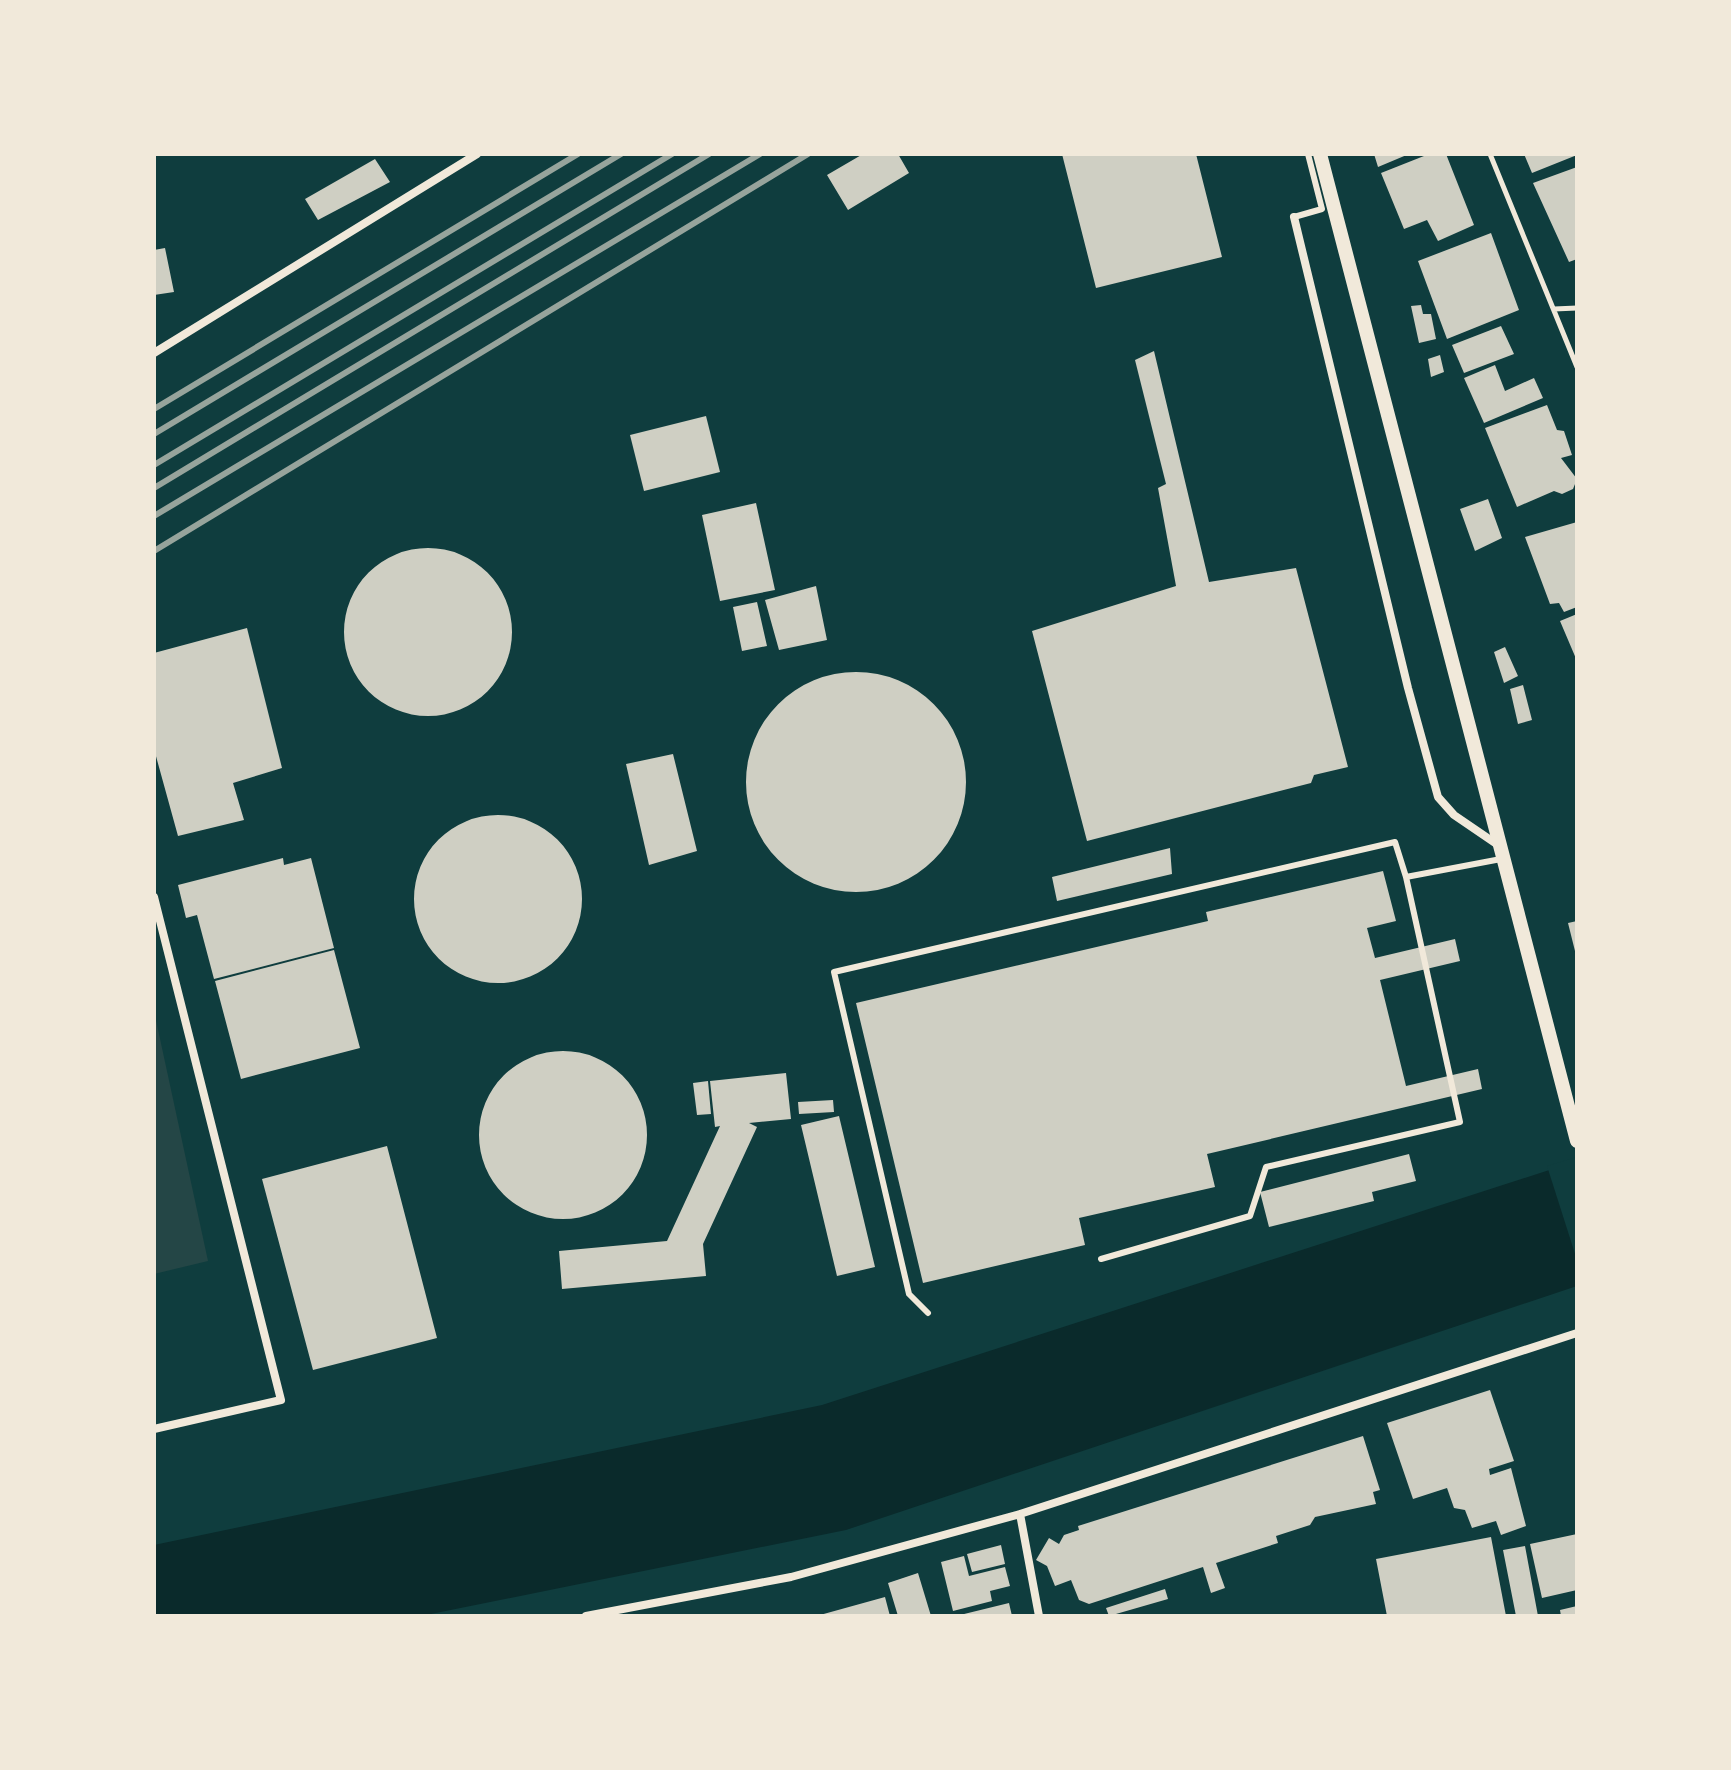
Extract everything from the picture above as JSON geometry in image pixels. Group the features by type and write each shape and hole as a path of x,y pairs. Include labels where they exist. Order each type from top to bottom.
{"street":[{"path":"154,353 477,154"},
{"path":"1320,154 1500,852 1570,1093 1577,1141"},
{"path":"1294,217 1408,688 1438,797 1454,815 1500,852"},
{"path":"154,897 281,1400 154,1429"},
{"path":"586,1616 791,1577 1020,1514 1577,1333"},
{"path":"1020,1514 1039,1616"}],"lane":[{"path":"1294,217 1322,209 1308,154"},
{"path":"928,1313 909,1294 834,972 1395,842 1406,877 1460,1122 1266,1167 1250,1216 1101,1259"},
{"path":"1406,877 1500,852"}],"path":[{"path":"1490,154 1577,367"},
{"path":"1554,309 1577,308"}],"shaded area":[{"path":"154,1011 208,1261 154,1274"},
{"path":"1577,1161 1577,1286 846,1530 421,1616 154,1616 154,1545 822,1405"}],"pier":[{"path":"1577,1157 1577,1260 1547,1166"}],"building":[{"path":"863,154 898,154 909,173 848,210 827,175"},
{"path":"1062,154 1196,154 1222,257 1096,288"},
{"path":"1374,154 1409,154 1378,167"},
{"path":"1429,154 1446,154 1474,225 1438,241 1427,220 1404,229 1381,173"},
{"path":"1524,154 1577,154 1577,155 1532,173"},
{"path":"375,159 390,182 318,220 305,199"},
{"path":"1577,167 1577,259 1569,262 1533,183"},
{"path":"1491,233 1519,310 1447,339 1418,261"},
{"path":"165,248 174,292 154,295 154,250"},
{"path":"1421,305 1423,314 1431,314 1436,339 1419,343 1411,306"},
{"path":"1501,326 1514,354 1464,373 1452,345"},
{"path":"1154,351 1209,582 1296,568 1348,767 1314,775 1311,783 1087,841 1032,631 1176,586 1158,488 1166,484 1135,360"},
{"path":"1440,355 1444,372 1431,377 1428,359"},
{"path":"1495,365 1505,391 1534,378 1543,398 1484,423 1464,378"},
{"path":"1547,405 1557,430 1564,431 1572,455 1561,458 1577,479 1573,489 1562,494 1554,491 1517,507 1485,428"},
{"path":"706,416 720,472 644,491 630,435"},
{"path":"1488,499 1502,538 1475,551 1460,509"},
{"path":"756,503 775,590 720,601 702,515"},
{"path":"1577,522 1577,607 1564,612 1559,603 1550,604 1525,537"},
{"path":"428,548 460,555 487,573 505,600 512,632 505,664 487,691 460,709 428,716 396,709 369,691 351,664 344,632 351,600 369,573 396,555"},
{"path":"816,586 827,640 779,650 765,600"},
{"path":"757,602 767,646 742,651 733,607"},
{"path":"1577,614 1577,661 1560,621"},
{"path":"247,628 282,768 233,783 244,820 178,836 154,749 154,653"},
{"path":"1505,647 1518,676 1504,683 1494,652"},
{"path":"856,672 898,681 917,691 933,705 947,721 957,740 966,782 957,824 947,843 933,859 917,873 898,883 856,892 814,883 795,873 779,859 765,843 755,824 746,782 755,740 765,721 779,705 795,691 814,681"},
{"path":"1523,685 1532,720 1518,724 1510,689"},
{"path":"673,754 697,851 649,865 626,764"},
{"path":"498,815 530,822 557,840 575,867 582,899 575,931 557,958 530,976 498,983 466,976 439,958 421,931 414,899 421,867 439,840 466,822"},
{"path":"1170,848 1172,874 1057,901 1052,877"},
{"path":"283,858 284,865 311,858 334,948 214,979 197,915 186,918 178,885"},
{"path":"1383,871 1396,921 1367,928 1375,958 1455,939 1460,961 1380,980 1406,1086 1478,1069 1482,1089 1207,1154 1215,1187 1079,1218 1085,1245 923,1283 856,1003 1208,921 1206,912"},
{"path":"1577,921 1577,955 1576,955 1568,923"},
{"path":"334,950 360,1048 241,1079 215,981"},
{"path":"563,1051 595,1058 622,1076 640,1103 647,1135 640,1167 622,1194 595,1212 563,1219 531,1212 504,1194 486,1167 479,1135 486,1103 504,1076 531,1058"},
{"path":"786,1073 791,1119 749,1123 757,1127 703,1244 706,1276 562,1289 559,1251 667,1241 720,1126 715,1127 710,1081"},
{"path":"708,1081 711,1114 697,1115 693,1083"},
{"path":"833,1100 834,1112 799,1114 798,1102"},
{"path":"839,1116 875,1267 837,1276 801,1125"},
{"path":"387,1146 437,1338 313,1370 262,1179"},
{"path":"1409,1154 1416,1181 1372,1192 1374,1201 1269,1227 1260,1192"},
{"path":"1490,1390 1514,1461 1489,1469 1490,1475 1511,1468 1526,1526 1501,1535 1496,1521 1472,1528 1465,1510 1454,1508 1447,1488 1413,1499 1387,1423"},
{"path":"1363,1436 1380,1490 1373,1492 1376,1504 1315,1517 1310,1525 1276,1536 1278,1543 1216,1563 1225,1588 1211,1593 1203,1567 1089,1604 1079,1600 1071,1580 1055,1586 1047,1566 1036,1560 1049,1538 1059,1544 1064,1535 1079,1530 1078,1526"},
{"path":"1577,1534 1577,1590 1542,1598 1530,1544"},
{"path":"1491,1537 1506,1616 1387,1616 1376,1559"},
{"path":"1001,1545 1005,1564 972,1572 967,1554"},
{"path":"1525,1546 1538,1616 1516,1616 1503,1550"},
{"path":"964,1556 969,1576 1005,1567 1010,1586 990,1591 992,1601 953,1611 941,1562"},
{"path":"918,1573 931,1616 898,1616 888,1583"},
{"path":"1165,1589 1168,1599 1109,1616 1106,1608"},
{"path":"885,1597 890,1616 820,1616 820,1615"},
{"path":"1009,1603 1012,1616 960,1616 960,1615"},
{"path":"1577,1606 1577,1616 1561,1616 1560,1610"}],"railway":[{"path":"154,409 578,154"},
{"path":"154,434 621,154"},
{"path":"154,465 672,154"},
{"path":"154,488 709,154"},
{"path":"154,516 760,154"},
{"path":"154,551 808,154"}]}
